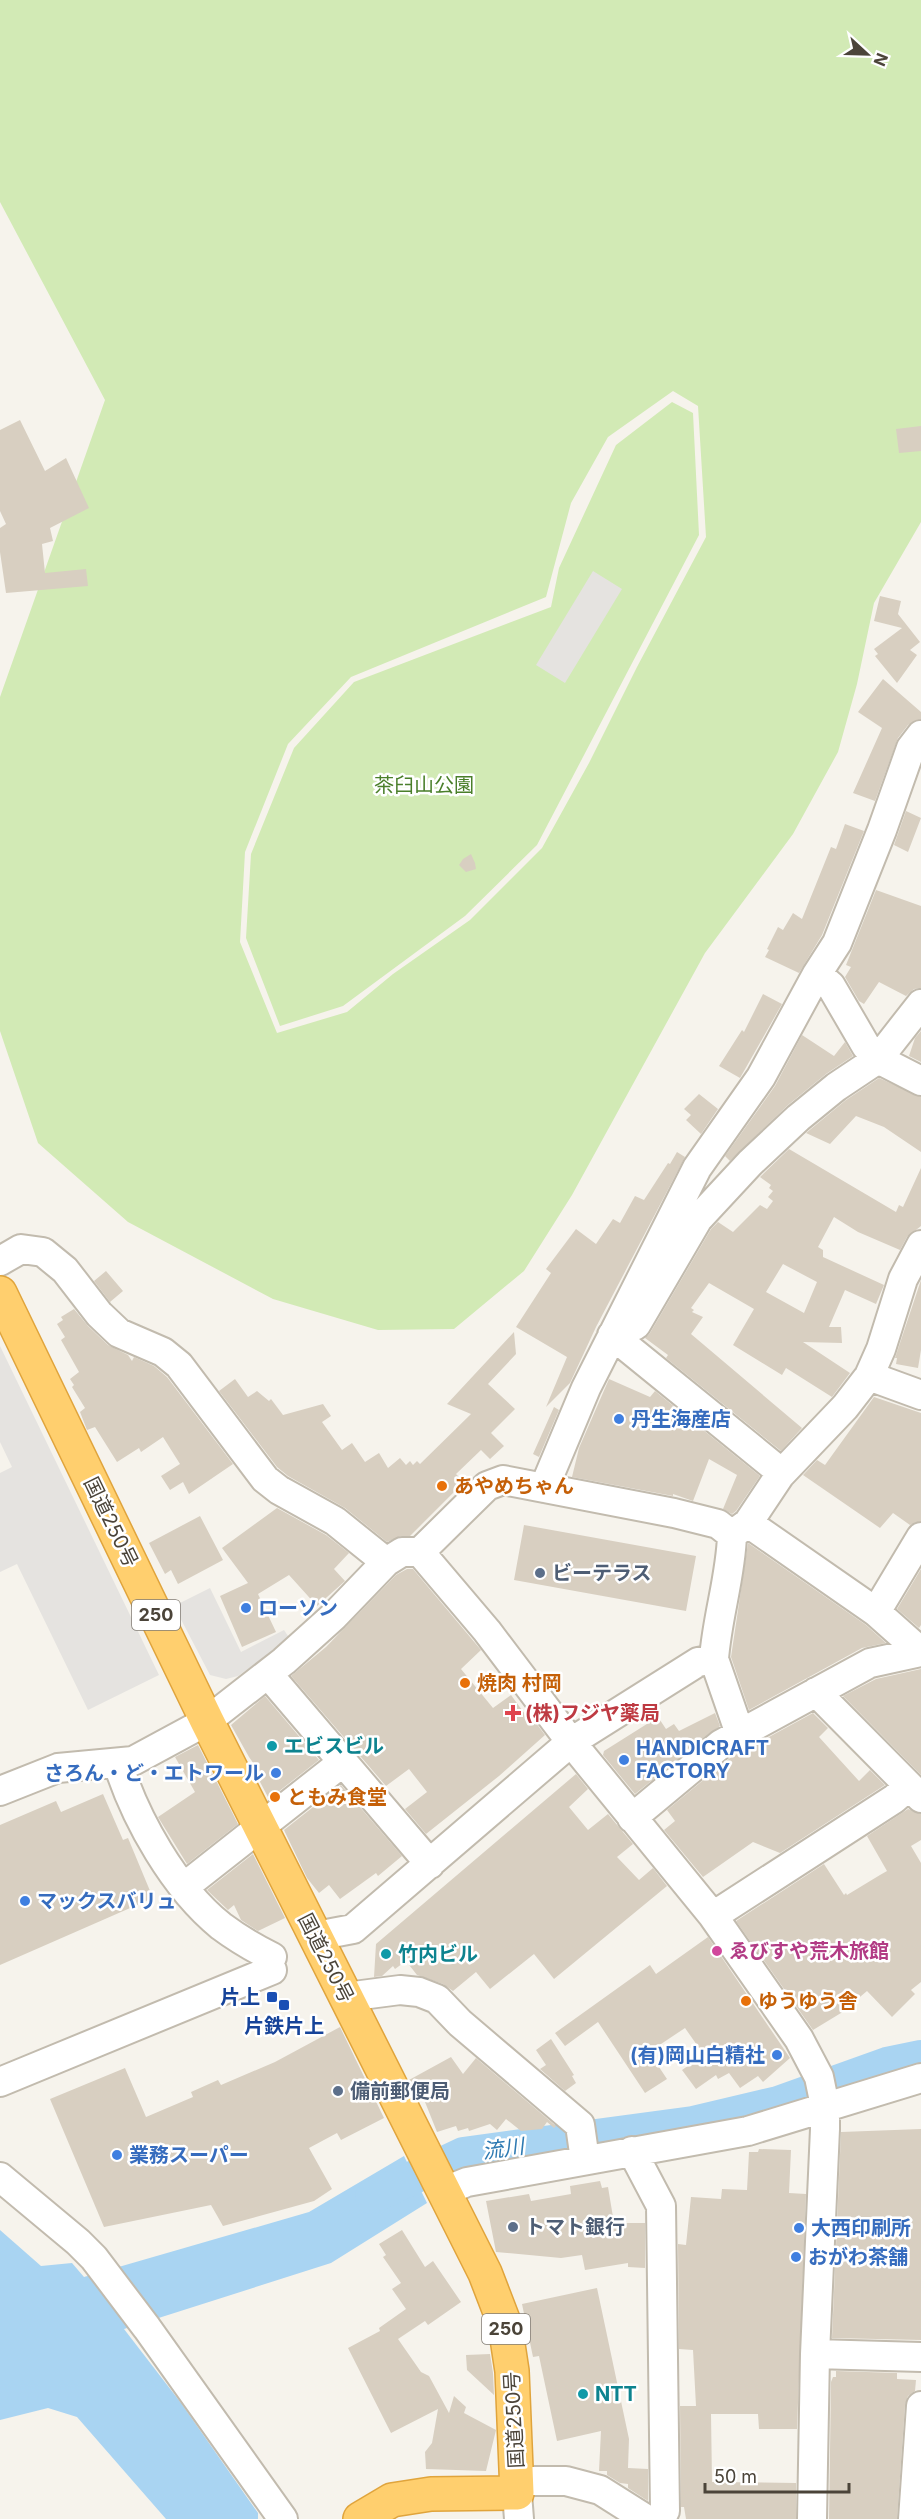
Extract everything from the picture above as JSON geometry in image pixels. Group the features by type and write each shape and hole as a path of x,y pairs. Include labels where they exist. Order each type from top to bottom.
{"highway":[{"name":"国道250号","path":"0,1293 207,1721 442,2185 485,2274 505,2325 512,2371 523,2498 431,2494 392,2500 360,2519"}],"street":[{"path":"544,1488 586,1388 697,1168 761,1077 817,974 837,943 882,830 911,748 921,735"},
{"path":"817,974 831,986 866,1046 878,1059 921,1081"},
{"path":"612,1335 636,1325 698,1220 750,1163 798,1118 836,1087 878,1059 921,1004"},
{"path":"740,1734 714,1659 716,1627 732,1552 740,1529 782,1473 845,1407 869,1376 881,1349 903,1279 921,1245"},
{"path":"0,1261 21,1249 43,1252 65,1270 99,1314 119,1333 163,1352 179,1365 265,1479 279,1490 335,1521 386,1562"},
{"path":"612,1335 782,1473"},
{"path":"869,1376 921,1395"},
{"path":"0,1791 58,1768 133,1761 207,1721 268,1674 334,1616 386,1562 402,1552 420,1552 487,1486 503,1480 674,1513 740,1529 876,1612 921,1652"},
{"path":"876,1612 921,1537"},
{"path":"420,1552 487,1631 571,1742 713,1916 799,2039 823,2094 812,2519"},
{"path":"632,1818 721,1744 870,1663 921,1652"},
{"path":"315,1936 353,1929 571,1742 698,1662 714,1659"},
{"path":"268,1674 430,1864"},
{"path":"713,1916 894,1799 915,1792 816,1692"},
{"path":"184,1887 343,1762"},
{"path":"0,2082 272,1964 220,1925 184,1887 168,1865 134,1807 118,1764"},
{"path":"346,1997 400,1990 419,1992 437,1999 460,2023 580,2125 584,2146"},
{"path":"442,2185 466,2182 584,2146 632,2151 748,2131 823,2094 921,2078"},
{"path":"523,2498 566,2481 600,2490 656,2515 661,2206 632,2151"},
{"path":"0,2176 78,2242 93,2258 147,2328 283,2519"},
{"path":"815,2354 921,2357"},
{"path":"913,2519 921,2406"}],"green space":[{"path":"0,0 921,0 921,522 874,603 857,684 838,752 793,834 705,953 572,1195 524,1271 454,1329 378,1330 273,1299 128,1222 38,1143 0,1031 0,697 105,400 0,202","holes":["673,391 698,406 706,537 589,763 542,848 470,920 393,974 347,1012 277,1033 240,942 245,852 288,744 351,677 546,597 571,503 608,437"]},
{"name":"茶臼山公園","path":"672,402 693,413 699,535 537,845 465,916 343,1006 280,1026 246,938 251,854 294,748 354,682 551,607 559,568 616,445"}],"shaded area":[{"path":"593,571 622,589 565,683 536,665"},
{"path":"0,1346 159,1675 88,1710 17,1564 0,1572 0,1473 12,1467 0,1442"},
{"path":"210,1588 241,1652 284,1630 290,1639 238,1676 226,1679 210,1675 174,1606"}],"water":[{"path":"404,2156 427,2203 331,2263 124,2329 181,2403 258,2513 258,2519 166,2519 77,2417 48,2408 0,2420 0,2230 41,2266 72,2263 84,2277 309,2212"}],"building":[{"path":"20,420 45,471 66,458 89,508 50,528 53,541 42,544 45,573 86,569 88,586 6,593 0,552 0,528 6,524 0,511 0,430"},
{"path":"921,426 921,451 899,453 896,429"},
{"path":"880,596 901,601 898,614 920,642 910,650 917,655 897,683 875,656 878,654 874,649 902,628 874,621"},
{"path":"883,679 921,712 921,719 908,725 898,738 875,801 853,793 882,728 858,712"},
{"path":"906,811 921,818 908,852 894,845"},
{"path":"845,824 864,831 822,935 799,973 765,957 769,950 767,949 778,927 783,930 793,913 802,919 831,847 836,849"},
{"path":"471,854 476,869 466,872 459,865"},
{"path":"876,890 921,906 921,988 914,989 906,996 879,982 864,1004 859,1001 845,977 851,967 846,965"},
{"path":"763,994 782,1004 740,1078 719,1066 742,1030 744,1032"},
{"path":"921,1031 921,1062 909,1056 915,1038"},
{"path":"802,1035 834,1056 845,1042 853,1056 826,1074 788,1105 730,1161 725,1156 775,1086"},
{"path":"879,1078 921,1097 921,1152 884,1127 856,1116 830,1144 806,1133 846,1100"},
{"path":"699,1094 718,1109 701,1134 686,1120 691,1115 684,1109"},
{"path":"789,1149 896,1212 899,1205 903,1207 921,1168 921,1226 907,1237 900,1250 858,1232 834,1217 818,1247 823,1250 823,1257 884,1285 876,1304 845,1290 829,1327 841,1327 842,1343 803,1342 850,1373 832,1397 786,1368 782,1375 733,1345 754,1309 709,1283 691,1308 694,1310 692,1312 703,1317 691,1334 802,1428 781,1451 666,1358 668,1355 645,1338 711,1229 718,1222 733,1232 760,1205 767,1209 773,1201 768,1197 773,1191 769,1188 771,1185 760,1177","holes":["783,1264 817,1282 804,1313 766,1292"]},
{"path":"677,1152 685,1157 596,1327 570,1383 546,1407 567,1357 516,1327 551,1273 546,1269 576,1229 596,1244 613,1219 620,1223 635,1196 644,1200"},
{"path":"106,1271 123,1291 110,1302 94,1281"},
{"path":"921,1280 921,1350 918,1368 896,1364 897,1358 895,1358"},
{"path":"74,1309 108,1345 128,1355 132,1361 134,1357 154,1366 167,1377 233,1464 189,1494 183,1482 170,1490 161,1476 180,1464 163,1437 141,1452 139,1448 117,1462 95,1427 87,1430 80,1412 85,1408 72,1387 74,1385 70,1379 79,1372 61,1340 65,1337 57,1324 63,1320 61,1317"},
{"path":"514,1332 516,1354 488,1384 515,1409 491,1433 504,1446 490,1459 481,1450 456,1474 464,1482 410,1536 401,1536 387,1542 345,1508 288,1476 277,1467 219,1391 235,1379 248,1397 257,1391 269,1401 271,1399 283,1415 323,1404 331,1416 322,1422 342,1450 352,1443 365,1462 379,1453 388,1468 400,1458 406,1465 410,1461 413,1465 417,1461 420,1464 471,1414 447,1404"},
{"path":"609,1379 650,1397 655,1391 760,1476 736,1511 732,1514 723,1509 737,1475 709,1459 693,1501 673,1494 673,1496 572,1477 579,1448"},
{"path":"874,1397 921,1413 921,1521 910,1525 893,1513 880,1528 803,1475 817,1460 825,1465"},
{"path":"554,1407 559,1410 539,1457 533,1454"},
{"path":"277,1508 326,1535 349,1553 334,1569 345,1581 317,1606 289,1575 258,1594 276,1632 242,1647 220,1596 248,1583 222,1548"},
{"path":"200,1516 223,1560 178,1584 171,1570 165,1574 149,1543"},
{"path":"524,1525 696,1556 686,1611 514,1580"},
{"path":"748,1543 866,1625 886,1643 862,1648 749,1710 731,1657"},
{"path":"407,1569 413,1569 481,1650 461,1669 493,1708 511,1695 530,1721 533,1719 545,1735 499,1776 426,1834 405,1809 427,1792 409,1769 386,1786 291,1676 326,1647 396,1575"},
{"path":"921,1569 921,1625 919,1628 897,1609"},
{"path":"921,1669 921,1775 843,1696 876,1679"},
{"path":"265,1696 319,1760 269,1799 259,1780 263,1777 231,1725"},
{"path":"715,1713 720,1726 635,1794 603,1755 604,1751 658,1717 666,1729 674,1724 679,1731"},
{"path":"813,1713 828,1728 819,1737 859,1781 870,1770 885,1785 780,1853 753,1842 703,1877 664,1830 675,1821 667,1810 730,1758"},
{"path":"198,1745 238,1824 187,1864 158,1817 195,1792 175,1757"},
{"path":"576,1774 588,1789 569,1807 588,1830 608,1814 633,1844 617,1857 639,1880 653,1868 667,1886 554,1979 534,1954 490,1989 476,1972 453,1991 443,1984 417,1975 406,1961 395,1969 393,1966 382,1976 374,1977 376,1944"},
{"path":"341,1785 402,1856 378,1876 376,1873 340,1899 329,1885 319,1893 307,1878 284,1830"},
{"path":"103,1794 123,1840 128,1838 153,1898 0,1965 0,1825 56,1801 61,1812"},
{"path":"908,1809 921,1814 921,1840 911,1846 921,1863 921,1982 911,1990 915,1994 892,2017 867,1991 841,2013 813,2030 736,1921 824,1864 844,1895 887,1871 867,1836"},
{"path":"253,1854 285,1918 258,1931 241,1920 234,1905 228,1910 207,1890"},
{"path":"708,1937 790,2058 763,2082 758,2076 740,2088 729,2073 718,2079 716,2075 696,2089 682,2070 704,2055 685,2028 649,2052 667,2079 645,2093 598,2022 565,2046 555,2033 650,1965 656,1974"},
{"path":"340,2027 384,2118 341,2140 337,2133 309,2148 332,2189 314,2201 223,2226 211,2205 104,2227 50,2099 125,2068 146,2117 193,2097 191,2092 218,2080 221,2085 275,2062"},
{"path":"551,2039 574,2075 572,2076 576,2083 565,2091 540,2069 546,2065 536,2050"},
{"path":"451,2057 463,2074 476,2058 556,2126 554,2128 547,2122 542,2129 521,2131 506,2119 497,2130 490,2124 469,2131 468,2128 458,2131 456,2126 437,2132 421,2092 416,2094 409,2080"},
{"path":"921,2129 921,2340 832,2338 841,2132"},
{"path":"759,2149 791,2150 789,2193 806,2194 797,2429 759,2429 758,2414 711,2414 712,2482 796,2483 796,2519 686,2519 684,2507 681,2507 680,2406 696,2406 693,2350 679,2349 678,2244 686,2245 691,2197 721,2199 722,2189 747,2190 749,2152 758,2152"},
{"path":"600,2181 602,2188 608,2187 614,2223 645,2223 645,2268 628,2267 628,2263 585,2270 582,2255 561,2258 496,2252 486,2201 529,2194 531,2201 571,2194 570,2186"},
{"path":"402,2230 425,2267 433,2261 461,2302 428,2325 425,2321 398,2339 421,2372 429,2376 449,2413 454,2396 466,2407 464,2413 496,2430 486,2471 426,2469 425,2452 432,2443 438,2409 391,2433 348,2348 380,2331 379,2328 406,2309 392,2289 401,2283 383,2257 386,2255 379,2244"},
{"name":"NTT","path":"597,2288 629,2439 628,2468 648,2469 648,2501 628,2488 628,2484 620,2483 607,2475 607,2471 599,2471 601,2431 557,2441 539,2356 533,2357 522,2304"},
{"path":"490,2354 494,2395 467,2370 466,2355"},
{"path":"836,2371 897,2373 897,2379 916,2380 915,2391 908,2396 905,2405 897,2519 829,2519 831,2382 833,2377 836,2377"}],"waterway":[{"name":"流川","path":"372,2197 463,2154 693,2123 778,2103 887,2064 921,2057"}],"place":[{"name":"丹生海産店","path":"619,1419"},
{"name":"あやめちゃん","path":"442,1486"},
{"name":"ビーテラス","path":"540,1573"},
{"name":"ローソン","path":"246,1608"},
{"name":"焼肉 村岡","path":"465,1683"},
{"name":"(株)フジヤ薬局","path":"513,1713"},
{"name":"エビスビル","path":"272,1746"},
{"name":"HANDICRAFT FACTORY","path":"624,1760"},
{"name":"さろん・ど・エトワール","path":"276,1773"},
{"name":"ともみ食堂","path":"275,1797"},
{"name":"マックスバリュ","path":"25,1901"},
{"name":"ゑびすや荒木旅館","path":"717,1951"},
{"name":"竹内ビル","path":"386,1954"},
{"name":"片上","path":"272,1997"},
{"name":"ゆうゆう舎","path":"746,2001"},
{"name":"片鉄片上","path":"284,2005"},
{"name":"(有)岡山白精社","path":"777,2055"},
{"name":"備前郵便局","path":"338,2091"},
{"name":"業務スーパー","path":"117,2155"},
{"name":"トマト銀行","path":"513,2227"},
{"name":"大西印刷所","path":"799,2228"},
{"name":"おがわ茶舗","path":"796,2257"},
{"name":"NTT","path":"583,2394"}]}
